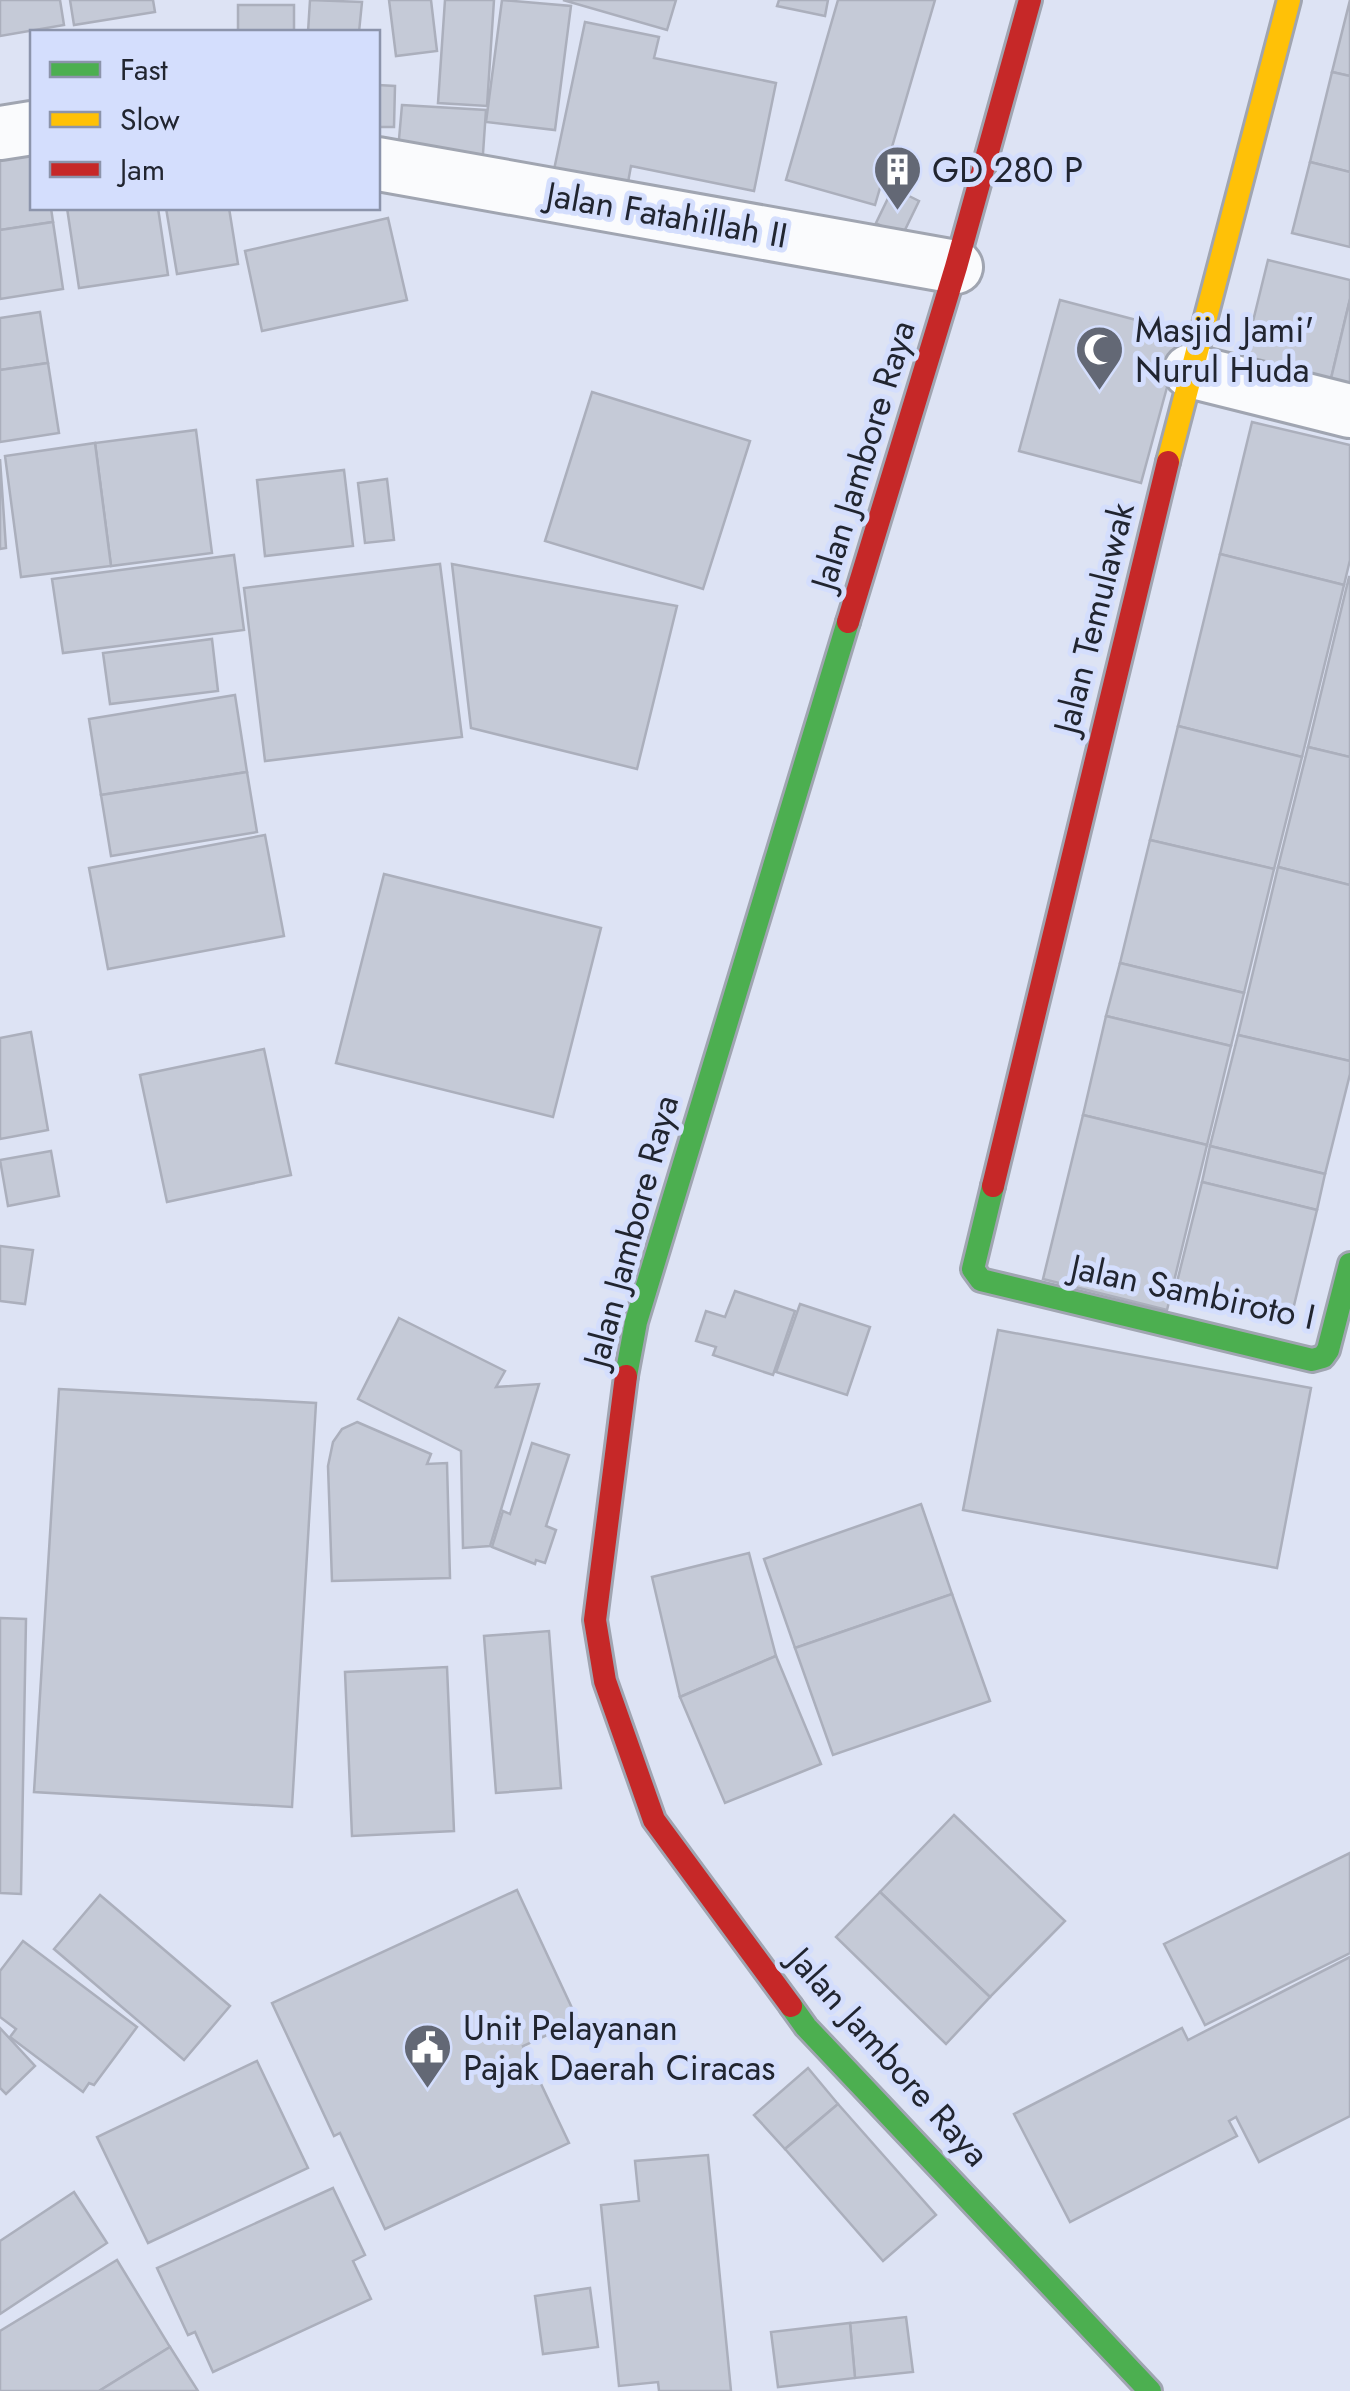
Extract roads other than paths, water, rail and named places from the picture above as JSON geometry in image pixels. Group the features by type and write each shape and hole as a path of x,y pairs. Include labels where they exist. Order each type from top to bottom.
{"street":[{"name":"Jalan Jambore Raya","path":"1030,0 956,267 636,1322 620,1412 596,1620 605,1680 654,1820 806,2028 1150,2391"},
{"name":"Jalan Temulawak","path":"974,1255 1190,371 1289,0"},
{"path":"0,133 30,128"},
{"name":"Jalan Fatahillah II","path":"380,164 956,267"},
{"path":"1190,371 1350,410"},
{"name":"Jalan Sambiroto I","path":"974,1255 973,1269 982,1280 1305,1360 1324,1356 1346,1294"}],"place":[{"name":"GD 280 P","path":"897,212"},
{"name":"Masjid Jami' Nurul Huda","path":"1100,392"},
{"name":"Unit Pelayanan Pajak Daerah Ciracas","path":"428,2090"}]}
